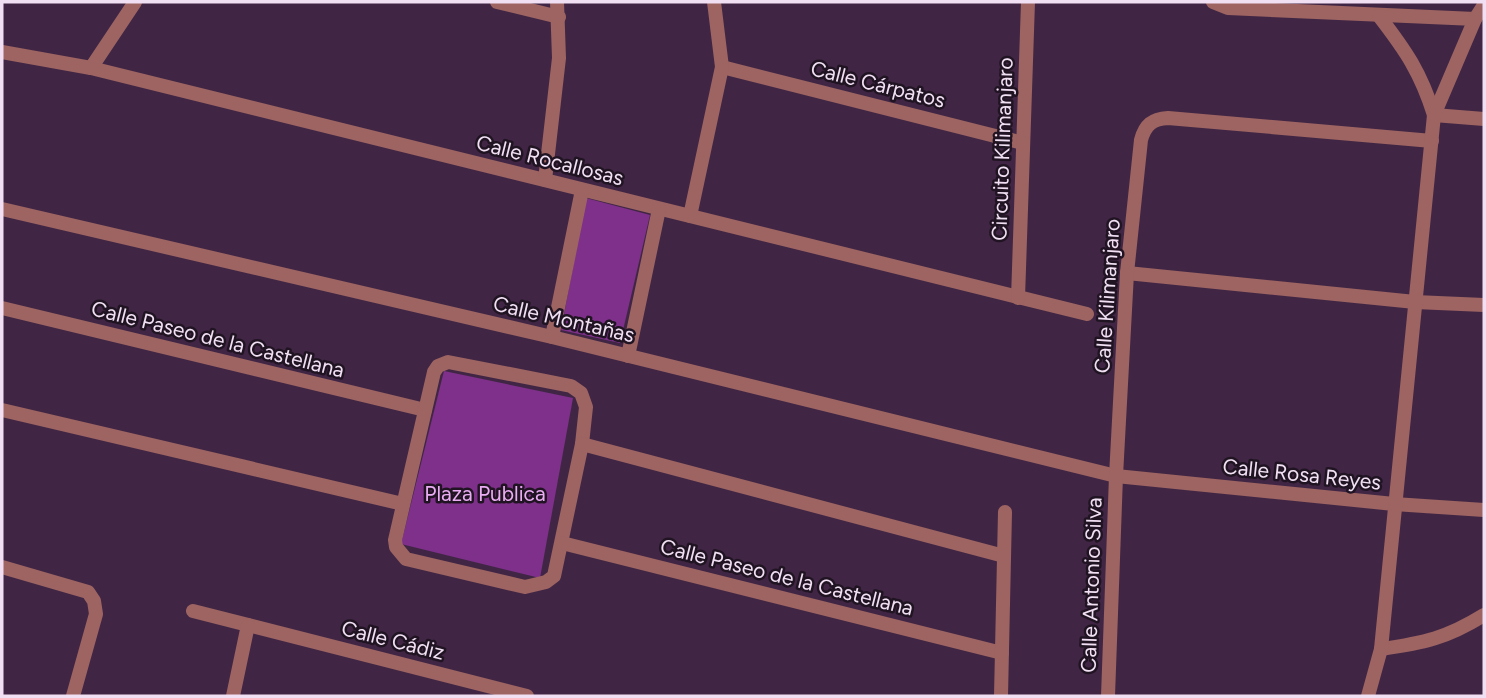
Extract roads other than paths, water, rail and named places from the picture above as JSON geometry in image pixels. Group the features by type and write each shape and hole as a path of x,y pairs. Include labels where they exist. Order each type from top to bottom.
{"street":[{"path":"91,68 135,2"},
{"path":"497,2 558,9 559,58 545,180"},
{"path":"690,216 722,66 714,2"},
{"name":"Circuito Kilimanjaro","path":"1018,298 1028,2"},
{"path":"1213,2 1228,8 1475,19"},
{"path":"1368,696 1381,649 1434,115 1475,19 1484,5"},
{"path":"1378,16 1408,53 1425,86 1434,115"},
{"name":"Calle Rocallosas","path":"2,52 91,68 1087,314"},
{"name":"Calle Cárpatos","path":"722,66 1023,143"},
{"path":"1434,115 1484,120"},
{"name":"Calle Kilimanjaro","path":"1116,476 1127,273 1144,129 1150,123 1168,118 1432,141"},
{"path":"552,337 582,190"},
{"name":"Calle Montañas","path":"2,209 552,337 1116,476"},
{"path":"628,356 659,209"},
{"path":"1127,273 1415,302 1484,305"},
{"name":"Calle Paseo de la Castellana","path":"2,308 425,410"},
{"path":"447,362 571,386 581,393 586,407 582,444 554,576 537,585 525,587 406,559 396,547 395,540 403,504 434,372 438,366 447,362"},
{"path":"2,410 403,504"},
{"path":"582,444 1004,556"},
{"name":"Calle Rosa Reyes","path":"1116,476 1394,504 1484,510"},
{"name":"Calle Antonio Silva","path":"1108,696 1116,476"},
{"path":"1001,696 1005,512"},
{"name":"Calle Paseo de la Castellana","path":"562,543 1002,653"},
{"path":"2,567 88,592 94,601 96,614 73,696"},
{"name":"Calle Cádiz","path":"193,611 527,696"},
{"path":"1381,649 1423,643 1459,631 1484,615"},
{"path":"233,696 248,625"}],"park label":[{"name":"Plaza Publica","path":"485,493"}]}
